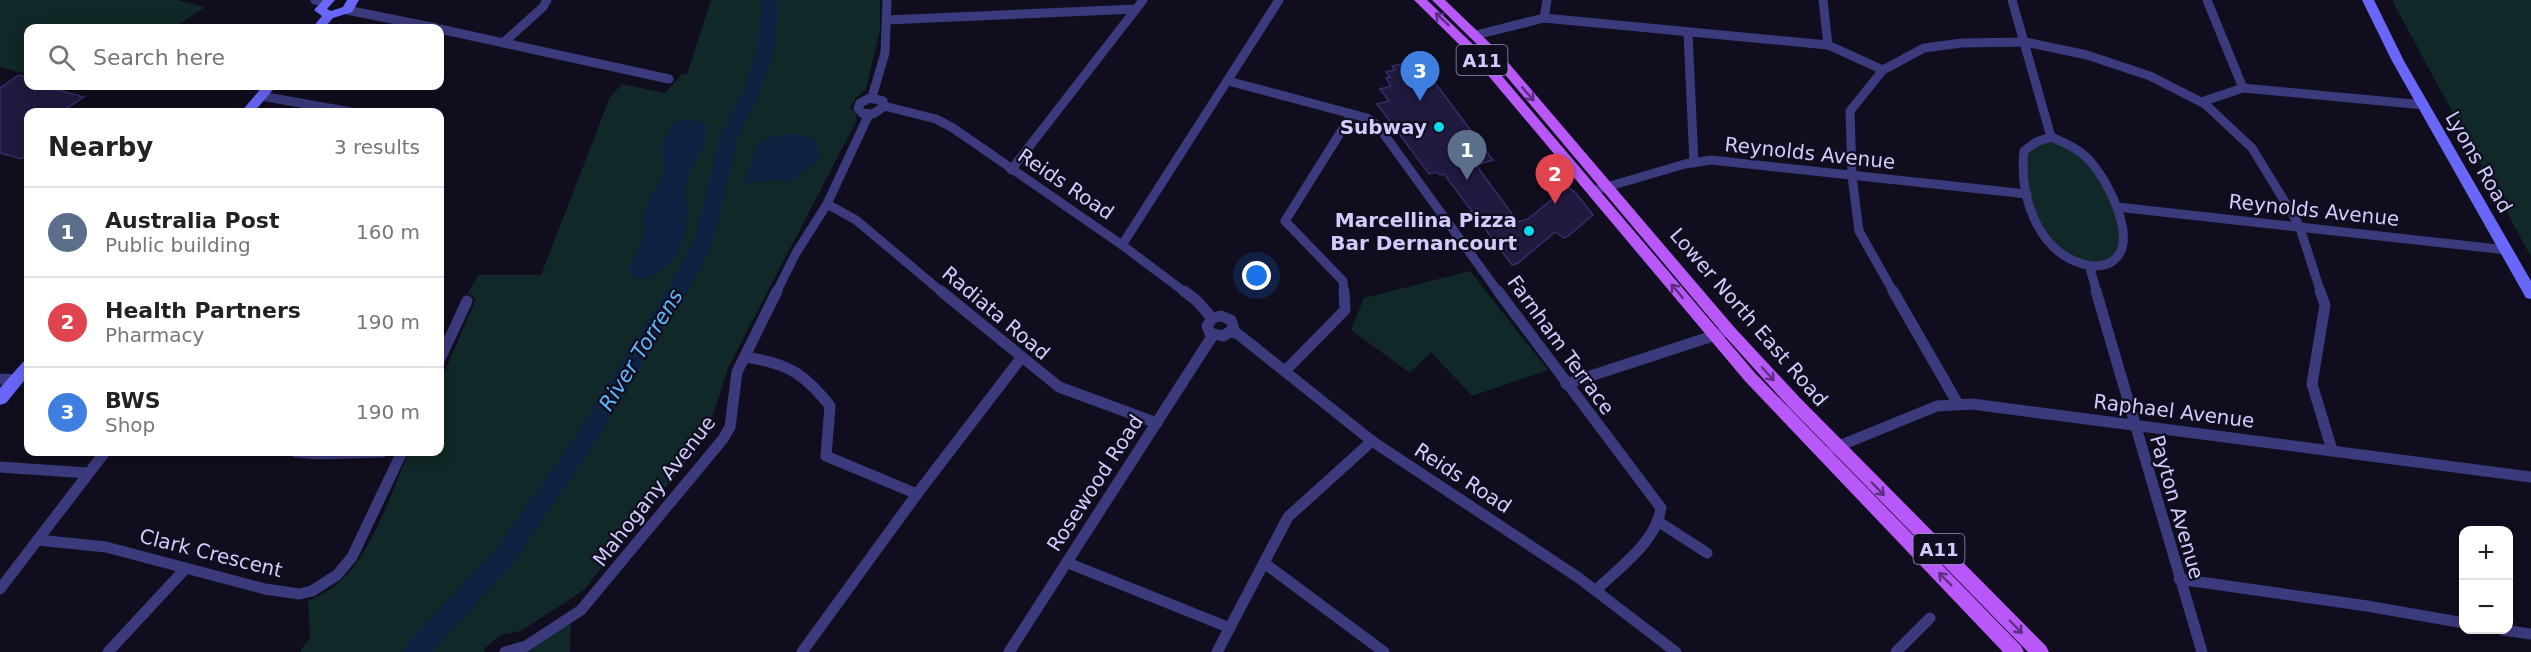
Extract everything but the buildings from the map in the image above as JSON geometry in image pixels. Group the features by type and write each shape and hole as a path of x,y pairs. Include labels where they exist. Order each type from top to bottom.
{"main road":[{"name":"Lower North East Road","path":"1420,0 1474,51 1593,191 2015,652"},
{"name":"Lower North East Road","path":"1438,0 1476,35 1608,187 1722,333"},
{"name":"Lower North East Road","path":"1829,450 2040,652"}],"street":[{"path":"503,43 543,7 547,0"},
{"path":"884,106 880,111 869,114 861,112 858,106 862,101 872,98 885,53 887,0"},
{"path":"1011,170 1143,0"},
{"path":"1122,245 1279,0"},
{"path":"1544,18 1547,0"},
{"path":"1823,0 1828,45"},
{"path":"2012,0 2052,137"},
{"path":"2208,0 2243,88"},
{"name":"Lyons Road","path":"2358,0 2392,49"},
{"name":"Lyons Road","path":"2368,0 2392,49 2531,294"},
{"path":"319,24 325,4 350,5 420,24"},
{"path":"887,20 1136,9"},
{"path":"1476,35 1544,18 1828,45 1883,69"},
{"path":"444,30 669,79"},
{"path":"1688,33 1694,163"},
{"path":"1958,404 1859,231 1852,176 1850,111 1883,69 1924,48 1962,43 2025,42 2087,55 2150,76 2201,102 2252,147 2299,225 2325,305 2312,384 2332,450"},
{"name":"Farnham Terrace","path":"1228,81 1367,118 1378,126 1566,384 1661,508 1659,522"},
{"path":"2201,102 2243,88 2424,105"},
{"path":"250,108 266,90"},
{"path":"261,96 328,108"},
{"name":"Reids Road","path":"872,98 880,99 884,106 936,119 953,128 1122,245 1196,300 1212,318"},
{"name":"Mahogany Avenue","path":"505,652 526,646 581,610 730,427 737,372 796,253 827,204 869,114"},
{"path":"1286,370 1345,310 1343,281 1285,220 1352,114"},
{"path":"2052,137 2075,146 2090,159 2101,174 2117,207 2124,238 2121,252 2110,262 2091,268 2068,259 2050,245 2038,228 2027,194 2022,163 2024,151 2036,142 2052,137"},
{"name":"Reynolds Avenue","path":"1593,191 1711,160 2027,194"},
{"name":"Radiata Road","path":"827,204 856,220 1059,387 1157,423"},
{"name":"Reynolds Avenue","path":"2117,207 2299,225 2507,250"},
{"name":"Payton Avenue","path":"2091,268 2134,424 2202,652"},
{"path":"444,341 467,301"},
{"path":"1221,316 1231,320 1234,325 1231,332 1225,336 1213,335 1207,326 1212,318 1221,316"},
{"name":"Reids Road","path":"1231,332 1238,334 1286,370 1372,441 1596,590 1676,652"},
{"path":"1566,384 1722,333"},
{"name":"Rosewood Road","path":"1010,652 1213,335"},
{"path":"745,357 773,361 794,368 821,394 830,406 826,456 917,494"},
{"path":"802,652 917,494 1021,358"},
{"path":"0,399 24,371"},
{"path":"0,379 16,380"},
{"name":"Raphael Avenue","path":"1829,450 1937,406 1987,404 2531,477"},
{"path":"1217,652 1288,517 1372,441"},
{"path":"0,589 102,456"},
{"name":"Clark Crescent","path":"39,540 106,547 284,592 299,594 312,591 325,584 352,557 400,456"},
{"path":"0,466 88,473"},
{"path":"1596,590 1648,539 1659,522 1707,553"},
{"path":"1068,563 1230,628"},
{"path":"1264,564 1384,652"},
{"path":"108,652 186,568"},
{"path":"2179,579 2367,606 2459,622"},
{"path":"1896,652 1930,618"},
{"path":"2513,631 2531,634"}],"green space":[{"path":"0,0 177,0 205,7 180,24 24,24 24,73 0,67"},
{"path":"711,0 880,0 880,31 866,89 850,107 855,112 857,120 729,366 706,436 584,590 521,631 500,635 484,649 485,652 299,652 310,638 308,601 332,588 358,561 378,525 407,456 444,456 444,373 476,299 468,293 478,275 541,275 610,97 622,84 665,93 682,74 687,74"},
{"path":"2393,0 2531,0 2531,257 2395,6"},
{"path":"2051,137 2090,159 2117,207 2121,252 2090,268 2050,245 2027,194 2024,151"},
{"path":"1470,271 1548,370 1472,396 1431,352 1410,373 1351,330 1364,298"},
{"path":"571,620 570,652 526,652"}],"water":[{"path":"685,119 706,123 707,131 703,147 686,187 687,210 682,244 674,258 658,272 643,278 632,277 628,270 645,233 643,216 648,201 664,174 662,143 674,122"},
{"path":"794,133 814,140 819,148 819,160 793,180 786,182 776,179 749,183 745,180 755,151 763,140"}],"waterway":[{"name":"River Torrens","path":"416,652 502,559 580,448 681,285 704,240 729,136 752,90 766,49 770,0"}],"place":[{"name":"BWS","path":"1420,101"},
{"name":"Subway","path":"1439,127"},
{"name":"Australia Post","path":"1467,180"},
{"name":"Health Partners","path":"1555,204"},
{"name":"Marcellina Pizza Bar Dernancourt","path":"1529,231"}]}
